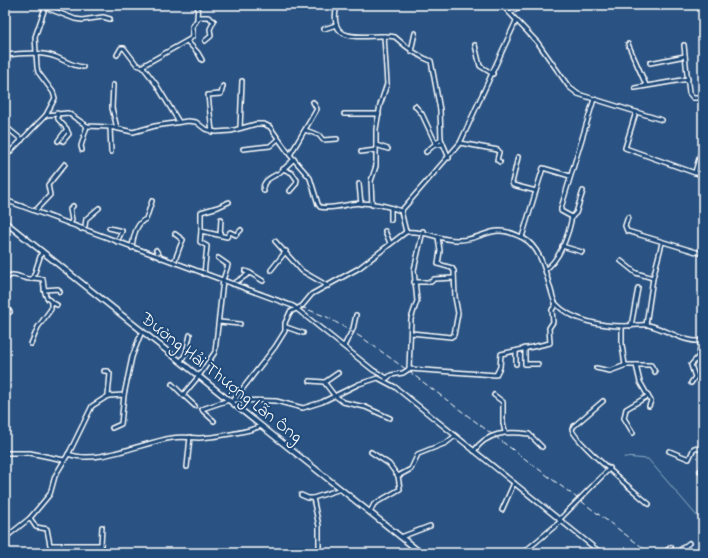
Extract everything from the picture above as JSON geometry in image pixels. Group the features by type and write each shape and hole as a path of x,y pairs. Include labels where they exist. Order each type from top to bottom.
{"street":[{"path":"39,5 46,6 75,19 103,17 110,19"},
{"path":"144,67 144,65 187,41 192,36 192,27 198,18 198,5"},
{"path":"337,5 336,25 343,33 350,36 395,37 411,51 432,62 440,110 441,139 449,158"},
{"path":"502,5 538,43 569,87 578,94 662,120"},
{"path":"510,13 522,5"},
{"path":"5,157 46,115 55,98 53,92 38,72 35,37 46,6"},
{"path":"198,18 206,17 214,21 210,29 211,36 205,41"},
{"path":"401,211 449,158 460,143 493,74 516,21"},
{"path":"324,29 336,25"},
{"path":"411,51 415,33"},
{"path":"372,205 371,180 376,166 376,145 380,104 387,84 384,36"},
{"path":"187,41 202,60"},
{"path":"628,44 646,85"},
{"path":"475,45 480,66 493,74"},
{"path":"684,45 691,96 703,98"},
{"path":"117,55 121,48 124,48 137,65 144,67 179,122"},
{"path":"5,55 37,54 56,57 71,65 83,67"},
{"path":"650,63 685,56"},
{"path":"635,88 688,79"},
{"path":"240,128 242,81"},
{"path":"113,85 112,108 117,128"},
{"path":"212,132 208,95 221,94 223,86"},
{"path":"572,217 560,211 594,99"},
{"path":"290,155 317,109 313,102"},
{"path":"415,106 422,114 436,144"},
{"path":"636,112 625,148 703,177"},
{"path":"56,113 58,119 66,126 69,134 63,141"},
{"path":"46,115 71,113 88,126 110,127 136,132 155,126 194,121 212,132 221,132 256,124 264,124 270,127 313,183 316,199 320,207 330,208 360,204 391,208 401,211"},
{"path":"344,114 379,114"},
{"path":"5,126 22,140"},
{"path":"82,150 81,146 88,126"},
{"path":"110,127 111,152"},
{"path":"58,141 67,130"},
{"path":"306,130 319,135 322,140 337,139"},
{"path":"243,149 270,146 278,139"},
{"path":"426,152 441,139"},
{"path":"460,143 498,150 497,160 500,162"},
{"path":"436,144 443,144"},
{"path":"376,145 388,149"},
{"path":"695,173 703,145"},
{"path":"361,152 376,150"},
{"path":"518,157 512,183 514,185 536,191"},
{"path":"264,191 263,186 270,177 283,169 294,159"},
{"path":"35,211 50,195 48,185 65,164"},
{"path":"522,237 543,168 570,176"},
{"path":"283,169 292,173 297,180 296,184 290,191"},
{"path":"359,184 360,204"},
{"path":"545,270 556,259 568,234 572,217 576,213 583,192"},
{"path":"5,200 293,306 602,553"},
{"path":"132,248 135,232 141,221 146,219 152,201"},
{"path":"204,274 207,246 200,242 202,212 229,202"},
{"path":"70,224 72,220 70,209 73,206"},
{"path":"82,229 85,226 86,219 99,208"},
{"path":"391,208 391,220"},
{"path":"401,211 406,232"},
{"path":"628,217 625,226 626,230 662,243 703,254"},
{"path":"220,235 221,219"},
{"name":"Đường Hải Thượng Lãn Ông","path":"5,222 422,553"},
{"path":"109,228 122,231 117,242"},
{"path":"201,231 227,237 230,232 236,235 241,230"},
{"path":"231,401 275,347 286,327 287,317 295,308 302,306 309,296 359,268 406,232 423,231 438,236 460,240 498,230 522,237 530,243 543,263 556,304 567,312 581,319 622,326 646,325 688,340 702,341 699,356 691,365 695,377 691,383"},
{"path":"385,231 390,243"},
{"path":"409,369 412,319 417,301 414,270 423,231"},
{"path":"174,262 179,251 179,246 183,240 175,234"},
{"path":"411,333 454,336 458,313 454,278 452,268 438,264 440,251 438,236"},
{"path":"275,241 286,251 302,271 328,286"},
{"path":"646,325 653,278 662,243"},
{"path":"562,246 582,252"},
{"path":"156,250 161,258"},
{"path":"33,278 42,251"},
{"path":"270,270 286,251"},
{"path":"183,395 199,376 216,351 223,280 228,265 218,258"},
{"path":"621,261 636,273 653,278"},
{"path":"245,271 263,280"},
{"path":"233,284 250,273"},
{"path":"5,280 10,275 28,280 33,278 43,279 44,290 48,300 56,305"},
{"path":"414,282 431,282 434,279 454,278"},
{"path":"631,326 638,288"},
{"path":"44,290 58,289 60,292"},
{"path":"31,344 38,327 51,308 51,302"},
{"path":"214,421 202,411 202,409 231,401 276,401 303,408 375,378 386,379 409,369 496,375 500,367 500,354 550,343 549,328 553,322 552,310 556,304"},
{"path":"5,306 10,312"},
{"path":"344,346 353,329 356,315"},
{"path":"219,322 240,324"},
{"path":"622,326 622,345 626,365"},
{"path":"286,327 303,333"},
{"path":"112,428 121,424 124,395 132,357 142,331"},
{"path":"181,362 186,353 190,335"},
{"path":"525,348 525,364 538,364"},
{"path":"516,351 516,364"},
{"path":"596,368 610,371 626,365 651,365 655,372"},
{"path":"636,365 640,382 651,401 650,406"},
{"path":"104,371 108,371 110,374 108,396"},
{"path":"310,381 325,382 338,373"},
{"path":"325,382 334,395 345,403 365,407 390,418"},
{"path":"172,384 195,406"},
{"path":"5,538 30,518 50,494 55,476 68,454 92,406 108,396 124,395"},
{"path":"494,395 503,402 503,423 505,432"},
{"path":"633,433 624,418 624,412 632,404 648,396"},
{"path":"602,401 574,426 572,431 593,455 610,468 650,504"},
{"path":"68,454 77,458 99,457 158,441 180,437 248,431 262,426"},
{"path":"474,451 480,443 505,432 529,434 542,447"},
{"path":"398,476 411,469 419,454 446,443 455,436"},
{"path":"187,468 190,437"},
{"path":"669,451 689,459 694,448 699,450 703,448"},
{"path":"370,512 374,504 400,489 398,476 389,464 371,452"},
{"path":"5,453 30,453 64,460"},
{"path":"524,552 560,520 610,468"},
{"path":"502,510 514,483"},
{"path":"301,496 313,498 342,489"},
{"path":"313,498 319,526 319,553"},
{"path":"30,518 36,527 47,529 50,545 101,545"},
{"path":"401,536 430,526"},
{"path":"102,527 102,553"},
{"path":"680,553 680,550 689,542"},
{"path":"664,553 671,546"}],"waterway":[{"path":"624,457 648,459 703,523"}],"railway":[{"path":"5,198 327,317 364,339 407,370 650,553"}]}
